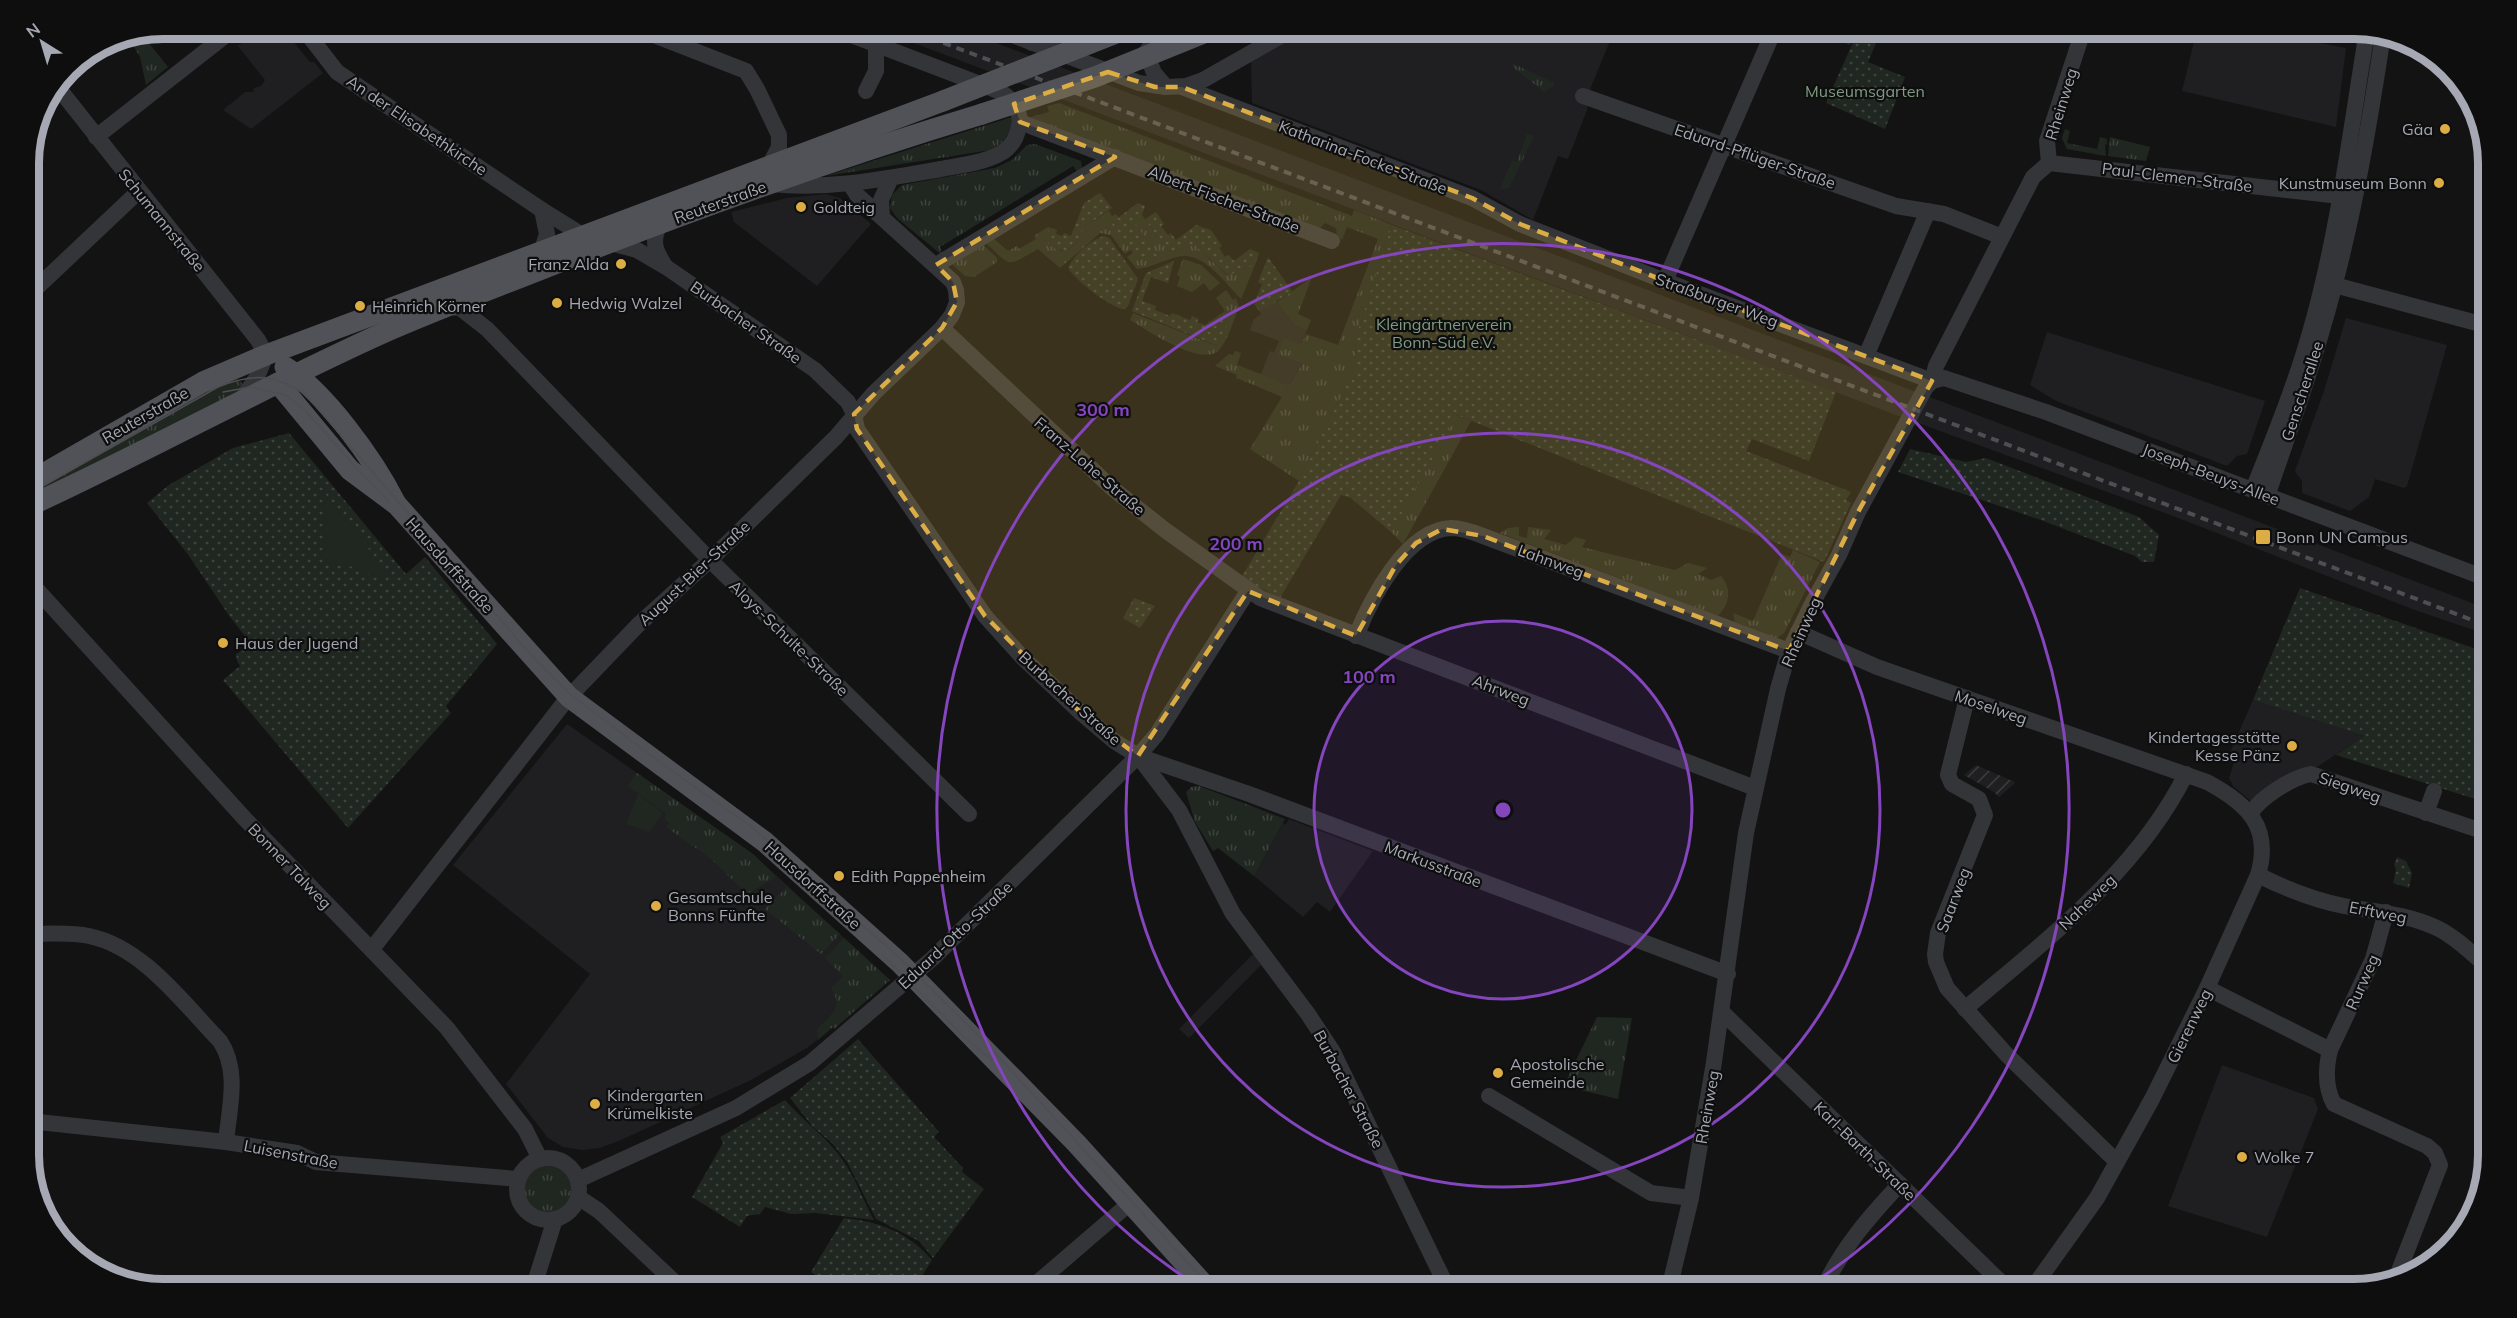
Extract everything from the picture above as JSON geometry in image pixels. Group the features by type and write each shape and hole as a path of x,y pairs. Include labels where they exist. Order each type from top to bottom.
{"main road":[{"name":"Reuterstraße","path":"39,476 203,382 266,355 541,253 598,239 637,242 660,224 768,175 944,101 1101,39"},
{"name":"Reuterstraße","path":"39,502 236,405 287,375 490,290 670,202 894,141 982,114 1095,77 1189,39"},
{"path":"637,242 645,222 670,202"},
{"path":"287,375 344,327"},
{"name":"Hausdorffstraße","path":"266,355 368,456 397,505 569,697 765,842 913,976 1077,1144 1198,1279"}],"street":[{"path":"96,136 221,39"},
{"name":"An der Elisabethkirche","path":"312,39 337,72 542,210 598,239"},
{"path":"665,39 746,70 779,135 779,147 768,175 796,187 850,184 891,178 991,158 1004,152 1012,144 1020,122 1012,99 1001,92 860,39"},
{"name":"Katharina-Focke-Straße","path":"1022,39 1133,81 1174,87 1221,102 1472,198 1503,217"},
{"path":"1032,43 1047,39"},
{"path":"1075,39 1072,43 1072,53 1075,59"},
{"path":"1133,81 1146,52 1155,39"},
{"path":"1146,52 1154,73 1174,87 1216,73 1276,39"},
{"path":"1665,281 1726,146 1770,39"},
{"name":"Rheinweg","path":"1672,1279 1691,1198 1728,974 1746,833 1789,651 1839,555 1858,512 1926,387 1932,381 1936,366 2033,177 2049,163 2047,141 2080,39"},
{"name":"Genscherallee","path":"2348,197 2366,40"},
{"name":"Genscherallee","path":"2260,493 2299,367 2329,283 2348,197 2368,135 2382,42"},
{"path":"866,91 876,71 876,45"},
{"path":"1216,73 1221,102"},
{"name":"Schumannstraße","path":"62,92 256,338 266,355"},
{"name":"Eduard-Pflüger-Straße","path":"1582,96 1896,206 1944,214 2002,237"},
{"name":"Albert-Fischer-Straße","path":"1020,122 1332,241"},
{"path":"936,265 1115,158"},
{"name":"Paul-Clemen-Straße","path":"2049,163 2348,197"},
{"path":"882,217 881,200 891,178"},
{"name":"August-Bier-Straße","path":"372,949 569,697 638,625 710,560 836,438 854,414 942,328 955,309 957,302 953,282 857,195 850,184"},
{"path":"39,286 140,191"},
{"path":"541,253 547,234 542,210"},
{"path":"1866,356 1928,211"},
{"name":"Straßburger Weg","path":"1503,217 1665,281 1932,381"},
{"path":"660,224 654,235 654,244 655,251 666,267"},
{"name":"Burbacher Straße","path":"637,242 666,267 815,370 839,391 854,414 857,429 985,616 1022,657 1081,713 1114,741 1138,756 1179,810 1243,929 1334,1052 1443,1279"},
{"path":"2329,283 2478,323"},
{"path":"488,329 482,309 483,301 490,290"},
{"name":"Aloys-Schulte-Straße","path":"445,307 460,308 488,329 710,560 969,814"},
{"name":"Franz-Lohe-Straße","path":"942,328 1112,488 1165,531 1248,591"},
{"name":"Reuterstraße","path":"236,405 251,387 266,355"},
{"name":"Joseph-Beuys-Allee","path":"1932,381 1944,378 2039,409 2478,575"},
{"name":"Lahnweg","path":"1356,636 1382,586 1406,552 1432,533 1452,528 1465,530 1504,544 1789,651"},
{"name":"Ahrweg","path":"1248,591 1276,606 1755,788"},
{"name":"Eduard-Otto-Straße","path":"578,1188 777,1085 820,1055 913,976 1138,756 1157,734 1248,591"},
{"name":"Bonner Talweg","path":"39,593 245,819 447,1028 525,1129 540,1159"},
{"name":"Moselweg","path":"1798,632 1877,667 2186,774"},
{"name":"Saarweg","path":"1967,698 1948,776 1952,784 1979,799 1985,815 1938,933 1935,954 1941,978 1965,1009 2037,1086 2117,1162"},
{"name":"Markusstraße","path":"1138,756 1249,794 1728,974"},
{"name":"Gierenweg","path":"2040,1279 2077,1228 2152,1099 2207,988 2258,875 2262,861 2263,839 2250,814 2222,790 2186,774"},
{"name":"Naheweg","path":"1965,1009 2056,932 2114,877 2142,842 2186,774"},
{"name":"Siegweg","path":"2250,814 2255,806 2292,781 2300,776 2311,774 2478,831"},
{"path":"2426,813 2434,791"},
{"name":"Erftweg","path":"2258,875 2298,893 2323,901 2398,914 2437,928 2478,959"},
{"name":"Rurweg","path":"2386,912 2373,959 2330,1050 2327,1071 2330,1097 2334,1104 2427,1146 2435,1154 2440,1165 2399,1270"},
{"path":"39,934 88,936 127,950 142,961 220,1041 229,1058 232,1078 226,1142"},
{"path":"2207,988 2330,1050"},
{"name":"Karl-Barth-Straße","path":"1722,1012 1997,1279"},
{"path":"1489,1096 1652,1193 1691,1198"},
{"name":"Luisenstraße","path":"39,1122 226,1142 297,1153 315,1162 518,1179"},
{"path":"578,1188 572,1209 555,1219 536,1218 524,1210 517,1197 518,1179 527,1166 540,1159 555,1159 563,1162 570,1167 578,1188 599,1211 670,1279"},
{"path":"1828,1279 1854,1236 1900,1184"},
{"path":"1043,1279 1130,1203"},
{"path":"536,1279 555,1219"}],"highlighted area":[{"path":"1108,72 1155,87 1182,87 1472,198 1520,224 1665,281 1932,381 1858,512 1789,651 1483,536 1442,529 1416,543 1396,565 1356,636 1248,591 1138,756 1081,713 985,616 857,429 854,414 942,328 957,302 953,282 936,265 1115,157 1020,122 1014,104"}],"shaded area":[{"path":"247,39 291,39 310,62 314,62 323,73 251,129 223,110 245,92 253,92 254,88 261,86 265,80 238,46"},
{"path":"903,39 986,39 1108,85 2478,605 2478,632 2412,609 2173,516 1896,415"},
{"path":"1291,39 1611,39 1591,87 1587,110 1568,159 1558,156 1533,220 1481,190 1252,103 1251,62"},
{"path":"2195,39 2300,39 2346,48 2336,127 2182,91"},
{"path":"826,194 840,198 871,224 817,286 734,222 731,212 787,198"},
{"path":"1276,301 1294,325 1307,330 1301,345 1310,351 1282,397 1254,385 1270,351 1274,352 1279,341 1250,330 1254,319 1261,314 1260,312"},
{"path":"2346,318 2447,345 2407,486 2404,488 2375,479 2369,497 2350,511 2302,493 2302,481 2295,471 2324,391"},
{"path":"2047,332 2265,401 2247,454 2237,456 2227,466 2056,401 2030,385"},
{"name":"Kindertagesstätte Kesse Pänz","path":"2253,700 2364,736 2314,769 2252,802 2233,786 2229,778 2234,762 2227,759"},
{"name":"Gesamtschule Bonns Fünfte","path":"567,724 753,854 890,980 834,1029 833,1027 807,1048 751,1080 621,1140 600,1148 582,1150 563,1147 548,1138 506,1084 590,974 453,865"},
{"path":"1976,765 2015,782 1999,797 1964,775"},
{"path":"1289,819 1373,851 1330,912 1317,902 1303,917 1254,876 1283,823 1286,824"},
{"path":"1254,953 1261,965 1189,1038 1179,1029"},
{"name":"Wolke 7","path":"2222,1065 2314,1098 2318,1109 2267,1237 2168,1206"}],"green space":[{"path":"1836,39 1852,39 1850,45"},
{"name":"Museumsgarten","path":"1855,39 1878,39 1868,62 1905,77 1885,129 1826,103"},
{"path":"147,40 168,67 146,85 140,57 132,43"},
{"path":"1512,63 1554,83 1554,86 1544,92 1513,67"},
{"path":"1059,103 1352,216 1354,210 1392,225 1355,340 1356,367 1299,481 1250,449 1303,363 1278,354 1284,338 1301,345 1306,334 1338,345 1378,239 1347,227 1342,240 1337,235 1336,228 1325,223 1319,229 1032,121 1031,117 1049,112 1047,106"},
{"path":"1012,117 1011,128 1006,136 991,150 825,176"},
{"path":"2065,129 2070,131 2067,143 2097,149 2100,137 2107,139 2106,156 2067,149 2062,138"},
{"path":"1527,134 1534,136 1509,188 1500,189 1512,161 1517,162"},
{"path":"2110,137 2150,147 2146,161 2108,156"},
{"path":"1035,144 1081,161 1082,168 1078,173 1073,166 940,247 943,256 897,218 890,208 892,195 902,185 995,168 1012,160 1027,145"},
{"path":"1100,193 1112,208 1084,227 1078,241 1066,251 1055,249 1048,244 1048,227 1057,230 1056,234 1062,236 1064,233 1071,236 1084,203"},
{"path":"1138,203 1145,206 1142,215 1134,222 1158,256 1144,260 1138,260 1111,223"},
{"path":"1109,211 1112,216 1116,214 1119,218 1111,223 1118,232 1142,215 1167,250 1173,251 1195,245 1227,275 1255,265 1241,299 1213,269 1196,258 1177,257 1137,269 1127,257 1148,242 1139,229 1132,249 1125,254 1111,235 1100,233 1060,268 1038,249 1014,262 1009,262 985,242 993,238 1008,251 1017,246 1019,249 1036,239 1034,236 1048,227 1048,244 1061,251 1068,250 1078,241 1084,227"},
{"path":"1156,212 1164,224 1161,226 1168,235 1171,233 1176,240 1196,225 1211,230 1222,246 1219,248 1225,257 1229,255 1234,261 1250,249 1259,253 1255,265 1228,275 1195,245 1173,251 1167,250 1145,219"},
{"name":"Kleingärtnerverein Bonn-Süd e.V.","path":"1392,225 1836,392 1809,461 1752,439 1746,451 1851,492 1846,500 1851,503 1824,562 1457,415 1391,532 1351,498 1341,495 1280,598 1241,578 1299,481 1356,367 1355,340"},
{"path":"1105,236 1110,239 1138,279 1128,306 1124,309 1118,308 1094,293 1068,268 1084,248 1094,240"},
{"path":"982,244 997,258 997,262 974,277 965,276 951,263"},
{"path":"1268,257 1292,291 1260,312 1254,304 1262,284 1258,282"},
{"path":"1183,259 1201,265 1220,283 1210,291 1204,283 1192,292 1177,286 1180,277 1177,275"},
{"path":"1174,261 1168,283 1151,277 1142,301 1156,306 1155,310 1170,316 1172,313 1190,320 1192,316 1199,319 1197,322 1205,325 1225,311 1230,318 1218,346 1132,311 1146,273"},
{"path":"1312,277 1298,314 1311,320 1307,330 1294,325 1277,302"},
{"path":"1226,290 1233,300 1236,298 1239,307 1226,340 1219,350 1211,354 1200,354 1174,346 1130,320 1133,313 1217,346 1230,318 1216,298"},
{"path":"1235,351 1241,353 1237,365 1258,373 1254,385 1215,366 1229,354 1233,355"},
{"path":"1258,373 1289,386 1282,397 1254,385"},
{"path":"234,376 242,383 240,391 39,497 39,483"},
{"path":"1456,415 1471,421 1403,544 1391,532"},
{"path":"289,433 406,574 425,557 497,644 446,706 451,713 348,828 223,680 240,666 236,654 252,645 230,617 187,553 147,503 169,485 233,448"},
{"path":"1910,449 1966,462 1986,458 2139,517 2159,535 2154,562 2142,562 2135,556 2038,519 1898,472"},
{"path":"322,490 388,575 384,580 345,564 330,565 321,558 325,539 324,503 319,494"},
{"path":"1519,527 1519,536 1527,538 1528,527 1551,530 1544,539 1566,545 1575,537 1586,540 1582,547 1675,570 1688,563 1707,568 1698,574 1711,580 1721,576 1727,586 1727,601 1718,616 1500,533 1508,528"},
{"path":"1793,550 1820,562 1784,633 1777,638 1735,622 1733,613 1753,621 1782,554 1790,557"},
{"path":"2300,588 2478,650 2478,800 2336,755 2364,736 2253,700"},
{"path":"1134,598 1155,606 1140,628 1123,618"},
{"path":"637,773 753,854 776,877 747,894 710,858 666,827 669,823 665,820 665,813 628,786"},
{"path":"1199,786 1285,819 1254,876 1218,848 1213,851 1195,822 1186,792 1191,787"},
{"path":"638,794 663,813 649,832 626,824"},
{"path":"2397,857 2406,861 2412,873 2409,888 2393,883 2396,870 2394,864"},
{"path":"787,887 840,934 821,954 765,909"},
{"path":"844,938 890,980 818,1040 817,1030 836,1007 835,995 831,988 843,976 825,958"},
{"path":"1597,1017 1632,1018 1618,1099 1572,1088 1565,1083"},
{"path":"858,1039 939,1132 934,1137 963,1168 962,1172 984,1189 933,1258 919,1241 876,1219 847,1162 832,1143 813,1127 790,1098"},
{"path":"785,1100 840,1156 854,1178 874,1220 816,1213 791,1214 765,1207 760,1214 747,1216 740,1227 692,1197 723,1143 720,1137"},
{"path":"543,1166 553,1166 565,1173 572,1185 572,1195 565,1207 553,1214 543,1214 528,1203 524,1195 524,1185 535,1170"},
{"path":"844,1218 870,1222 903,1235 932,1260 920,1279 821,1279 811,1272"}],"tram line":[{"path":"39,488 230,382 252,378 273,379 305,394 532,656 571,695 661,763 753,828 903,961 984,1041 1203,1279"},
{"path":"223,392 251,387 286,395 306,411 389,502"},
{"path":"882,954 964,1037 992,1060"}],"railway":[{"path":"933,39 2478,622"}],"place":[{"name":"Gäa","path":"2445,129"},
{"name":"Kunstmuseum Bonn","path":"2439,183"},
{"name":"Goldteig","path":"801,207"},
{"name":"Franz Alda","path":"621,264"},
{"name":"Hedwig Walzel","path":"557,303"},
{"name":"Heinrich Körner","path":"360,306"},
{"name":"Bonn UN Campus","path":"2263,537"},
{"name":"Haus der Jugend","path":"223,643"},
{"name":"Kindertagesstätte Kesse Pänz","path":"2292,746"},
{"name":"Edith Pappenheim","path":"839,876"},
{"name":"Gesamtschule Bonns Fünfte","path":"656,906"},
{"name":"Apostolische Gemeinde","path":"1498,1073"},
{"name":"Kindergarten Krümelkiste","path":"595,1104"},
{"name":"Wolke 7","path":"2242,1157"}]}
